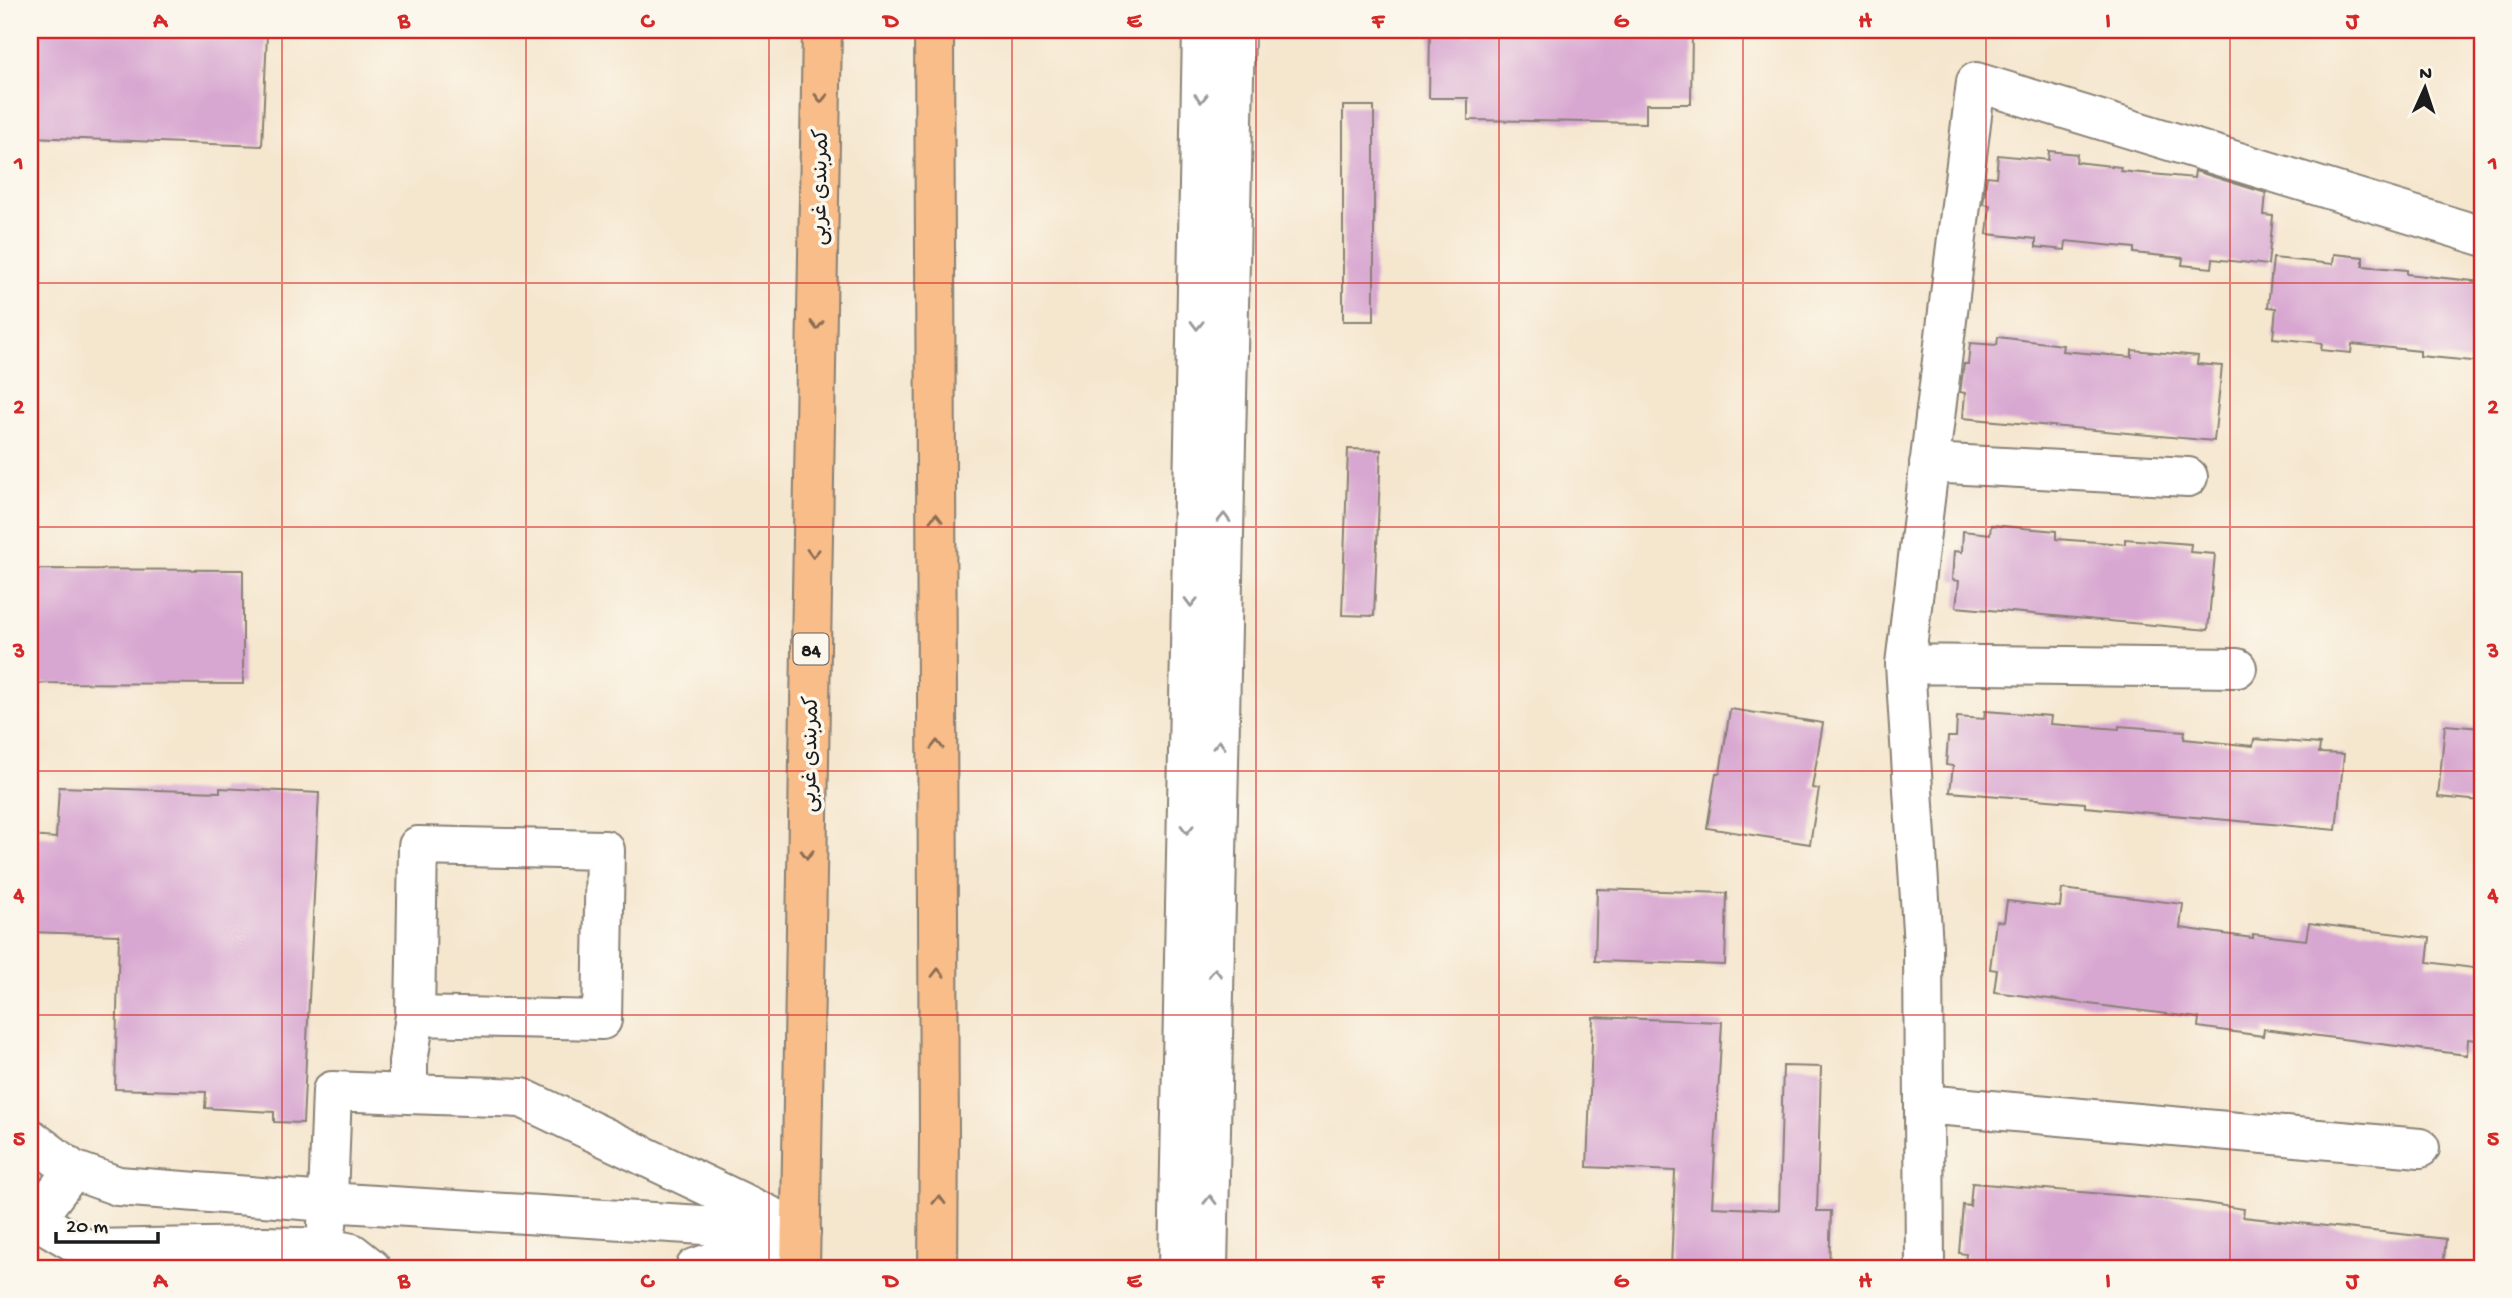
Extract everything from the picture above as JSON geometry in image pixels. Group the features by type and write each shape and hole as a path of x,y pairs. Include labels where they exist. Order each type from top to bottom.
{"highway":[{"name":"کمربندی غربی","path":"800,1268 822,30"},
{"path":"934,30 938,1268"}],"street":[{"path":"1178,1268 1202,30"},
{"path":"1208,1268 1235,30"},
{"path":"1925,1268 1923,946 1905,664 1976,82 2482,236"},
{"path":"1930,463 2188,477"},
{"path":"1905,664 2237,668"},
{"path":"408,1094 408,1062 415,1016 418,846 605,850 602,1020 415,1016"},
{"path":"327,1248 332,1091 522,1098 801,1231"},
{"path":"1924,1104 2420,1148"},
{"path":"30,1138 73,1170 118,1186 327,1202 801,1231"},
{"path":"73,1170 31,1220 86,1249 265,1246 327,1248 352,1253 371,1268"},
{"path":"695,1268 801,1231"}],"building":[{"path":"30,30 162,30 267,34 262,146 30,137"},
{"path":"1692,30 1691,104 1646,104 1646,123 1468,120 1468,98 1429,98 1430,31"},
{"path":"1343,106 1374,106 1374,321 1343,321"},
{"path":"2049,151 2077,154 2076,162 2121,167 2120,171 2194,178 2195,171 2266,193 2264,215 2273,216 2268,265 2213,259 2212,268 2182,265 2183,258 2134,253 2134,248 2066,241 2065,250 2036,247 2036,239 1987,234 1990,205 1983,204 1987,176 1996,177 1998,155 2048,160"},
{"path":"2334,254 2363,257 2363,266 2482,282 2482,362 2420,356 2420,351 2352,344 2351,353 2321,350 2322,343 2273,338 2276,308 2268,307 2273,258 2333,264"},
{"path":"1998,337 2063,345 2062,351 2132,357 2132,350 2198,356 2197,364 2222,366 2214,441 1963,418 1965,393 1960,392 1964,364 1968,364 1970,343 1997,345"},
{"path":"1348,449 1381,450 1374,616 1342,615"},
{"path":"1991,525 2056,531 2056,539 2125,544 2125,539 2191,544 2190,552 2215,554 2208,630 1956,607 1959,581 1952,580 1954,551 1962,552 1963,531 1990,534"},
{"path":"30,569 243,570 243,684 30,683"},
{"path":"1730,709 1823,723 1812,788 1819,789 1810,844 1707,828 1716,773 1720,773"},
{"path":"1985,711 2051,716 2050,724 2185,731 2184,739 2253,746 2254,739 2320,744 2319,753 2344,754 2336,830 2085,807 2085,803 1950,792 1953,766 1946,765 1948,737 1956,737 1957,717 1984,719"},
{"path":"2445,725 2482,728 2482,801 2438,797"},
{"path":"59,787 220,792 220,788 319,793 303,1123 274,1122 274,1112 205,1108 206,1092 115,1089 119,935 30,932 30,836 56,838"},
{"path":"1597,889 1727,893 1725,965 1595,961"},
{"path":"2062,889 2183,904 2180,928 2253,938 2253,934 2306,940 2309,923 2430,938 2427,962 2481,969 2478,995 2482,998 2477,1040 2468,1039 2467,1055 2264,1029 2263,1036 2198,1027 2199,1018 1994,992 1997,970 1990,969 1996,921 2004,922 2007,901 2060,907"},
{"path":"1593,1017 1722,1022 1712,1207 1779,1210 1783,1066 1821,1067 1817,1211 1831,1211 1829,1268 1671,1268 1675,1171 1587,1167"},
{"path":"1972,1183 2199,1202 2244,1209 2243,1217 2446,1239 2443,1268 1965,1268 1966,1254 1959,1253 1963,1205 1970,1206"}]}
